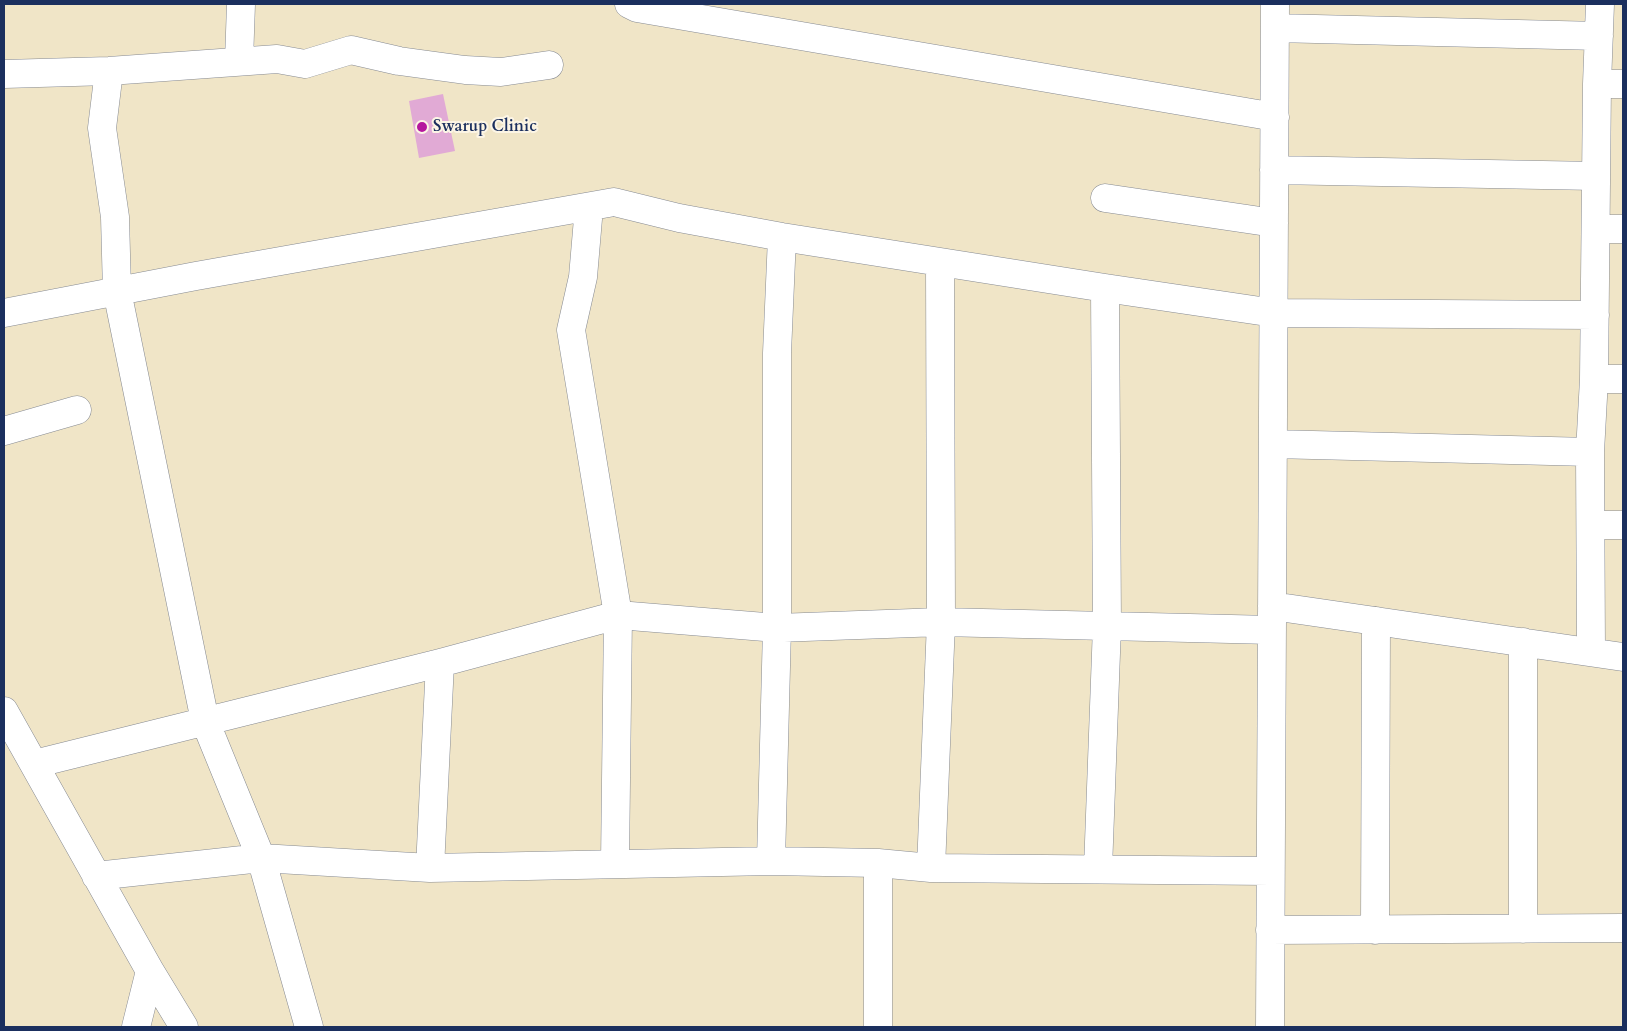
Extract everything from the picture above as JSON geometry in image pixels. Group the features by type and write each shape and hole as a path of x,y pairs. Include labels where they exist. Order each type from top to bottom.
{"street":[{"path":"239,62 241,4"},
{"path":"629,4 647,10 1275,117"},
{"path":"1591,652 1590,452 1594,379 1596,176 1610,84 1599,36 1600,4"},
{"path":"1270,1027 1275,16 1599,36"},
{"path":"4,74 109,71 277,59 305,64 350,50 398,60 465,70 501,72 548,65"},
{"path":"109,71 102,128 115,217 118,291 205,721 260,858 309,1027"},
{"path":"1274,170 1596,176"},
{"path":"1105,198 1274,223"},
{"path":"4,313 614,202 679,218 782,237 940,263 1274,313 1594,315"},
{"path":"589,207 583,277 571,330 618,615 615,863"},
{"path":"1596,229 1623,230"},
{"path":"771,861 777,628 777,353 782,237"},
{"path":"931,868 942,622 940,263"},
{"path":"1098,869 1107,626 1105,288"},
{"path":"1594,379 1623,379"},
{"path":"4,431 77,410"},
{"path":"1273,444 1590,452"},
{"path":"1591,525 1623,525"},
{"path":"34,764 440,662 618,615 777,628 942,622 1107,626 1272,618 1376,621 1623,657"},
{"path":"1375,930 1376,621"},
{"path":"1522,929 1523,642"},
{"path":"430,868 440,662"},
{"path":"4,711 150,972 184,1027"},
{"path":"96,876 260,858 430,868 771,861 878,863 931,868 1270,871"},
{"path":"878,863 878,1027"},
{"path":"1270,930 1623,928"},
{"path":"136,1027 150,972"}],"building":[{"path":"443,94 455,151 419,158 409,101"}],"place":[{"name":"Swarup Clinic","path":"422,127"}]}
